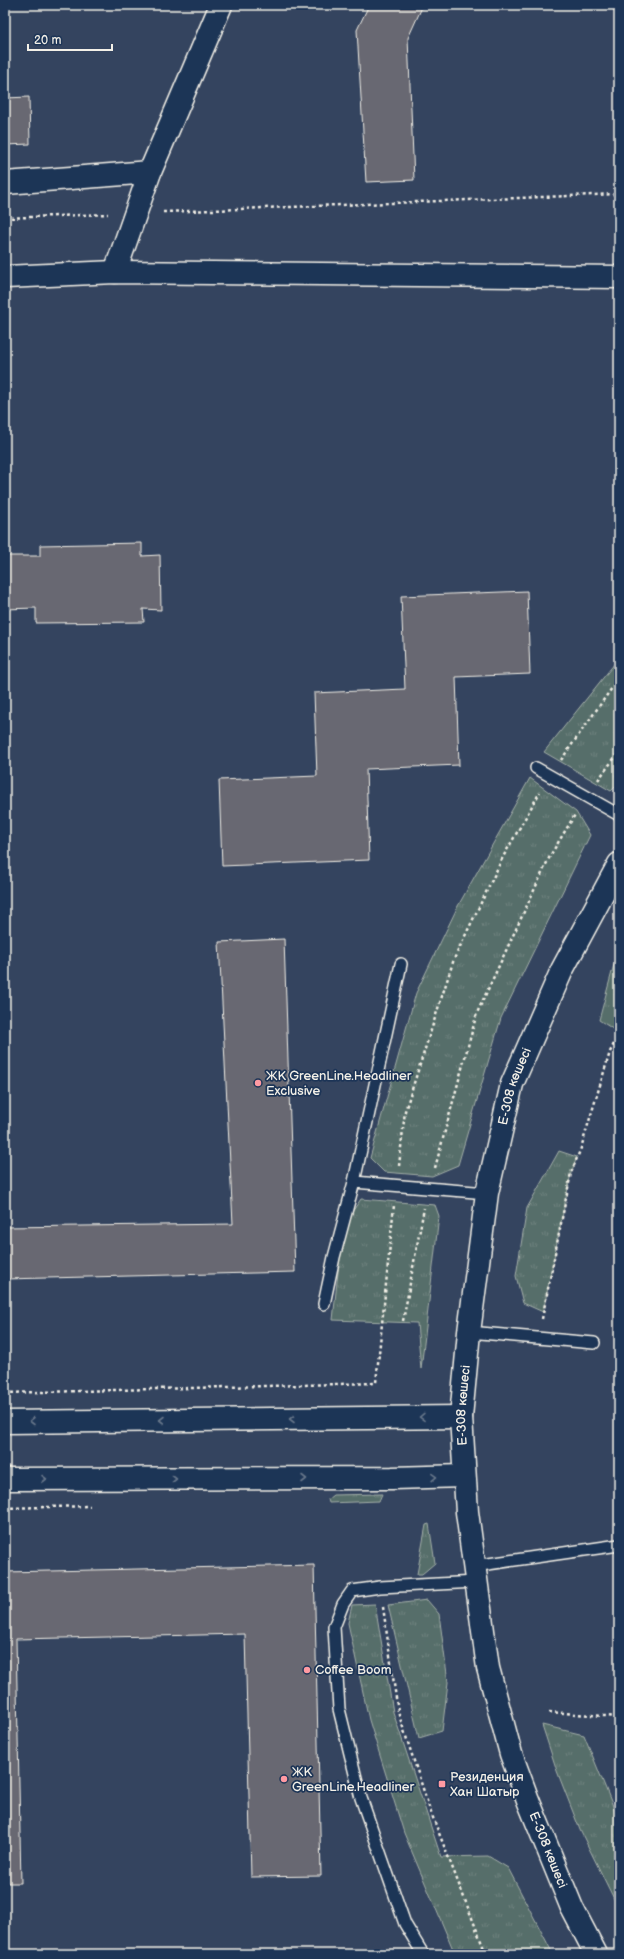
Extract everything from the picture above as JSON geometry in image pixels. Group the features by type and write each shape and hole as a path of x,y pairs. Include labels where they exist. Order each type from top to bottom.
{"street":[{"path":"115,272 150,172 220,5"},
{"path":"5,183 150,172"},
{"path":"5,277 115,272 619,278"},
{"name":"Е-308 көшесі","path":"596,1954 572,1908 554,1867 511,1754 488,1668 475,1574 464,1476 461,1416 469,1332 487,1194 512,1084 562,970 619,864"},
{"path":"5,1422 461,1416"},
{"path":"5,1479 392,1478 464,1476"}],"lane":[{"path":"536,768 619,815"},
{"path":"324,1304 334,1257 354,1182 401,964"},
{"path":"354,1182 487,1194"},
{"path":"469,1332 594,1343"},
{"path":"423,1954 405,1924 361,1798 338,1709 334,1627 343,1604 352,1591 475,1574 619,1544"}],"path":[{"path":"5,218 619,194"},
{"path":"403,1322 429,1189 476,1013 550,856 586,796 619,752"},
{"path":"539,1338 571,1173 581,1148 610,1052 619,1033"},
{"path":"380,1587 398,1712 430,1810 486,1954"},
{"path":"549,1712 618,1717 619,1715"}],"green space":[{"path":"619,658 619,783 611,791 544,752"},
{"path":"530,778 576,812 590,835 501,1018 458,1165 432,1176 384,1172 370,1158 416,993 458,906"},
{"path":"619,946 619,1033 599,1020"},
{"path":"559,1151 577,1157 571,1173 543,1312 523,1303 516,1276 527,1208"},
{"path":"361,1199 435,1205 439,1216 421,1369 417,1323 333,1320 343,1225"},
{"path":"382,1494 379,1501 329,1503 328,1499 333,1495"},
{"path":"429,1524 435,1563 422,1574 417,1574 426,1525"},
{"path":"427,1600 439,1614 448,1682 442,1731 419,1738 388,1605"},
{"path":"375,1604 393,1712 441,1857 488,1856 508,1868 553,1954 455,1954 404,1833 369,1720 348,1623 352,1605"},
{"path":"542,1725 584,1735 619,1821 619,1909 580,1830 557,1771"}],"building":[{"path":"369,5 423,5 408,38 414,180 366,182 357,30"},
{"path":"29,97 30,144 5,145 5,98"},
{"path":"142,543 142,556 160,555 161,610 143,609 144,622 36,623 36,608 5,609 5,556 40,556 40,545"},
{"path":"527,591 530,674 456,677 459,765 366,769 369,860 222,866 219,780 317,776 314,693 405,689 401,596"},
{"name":"ЖК GreenLine.Headliner Exclusive","path":"284,939 295,1272 5,1279 5,1227 233,1224 219,942"},
{"name":"ЖК GreenLine.Headliner","path":"314,1565 321,1876 251,1877 245,1634 16,1639 21,1883 5,1883 5,1572"}],"place":[{"name":"ЖК GreenLine.Headliner Exclusive","path":"258,1083"},
{"name":"Coffee Boom","path":"307,1670"},
{"name":"ЖК GreenLine.Headliner","path":"284,1779"},
{"name":"Резиденция Хан Шатыр","path":"442,1784"}]}
